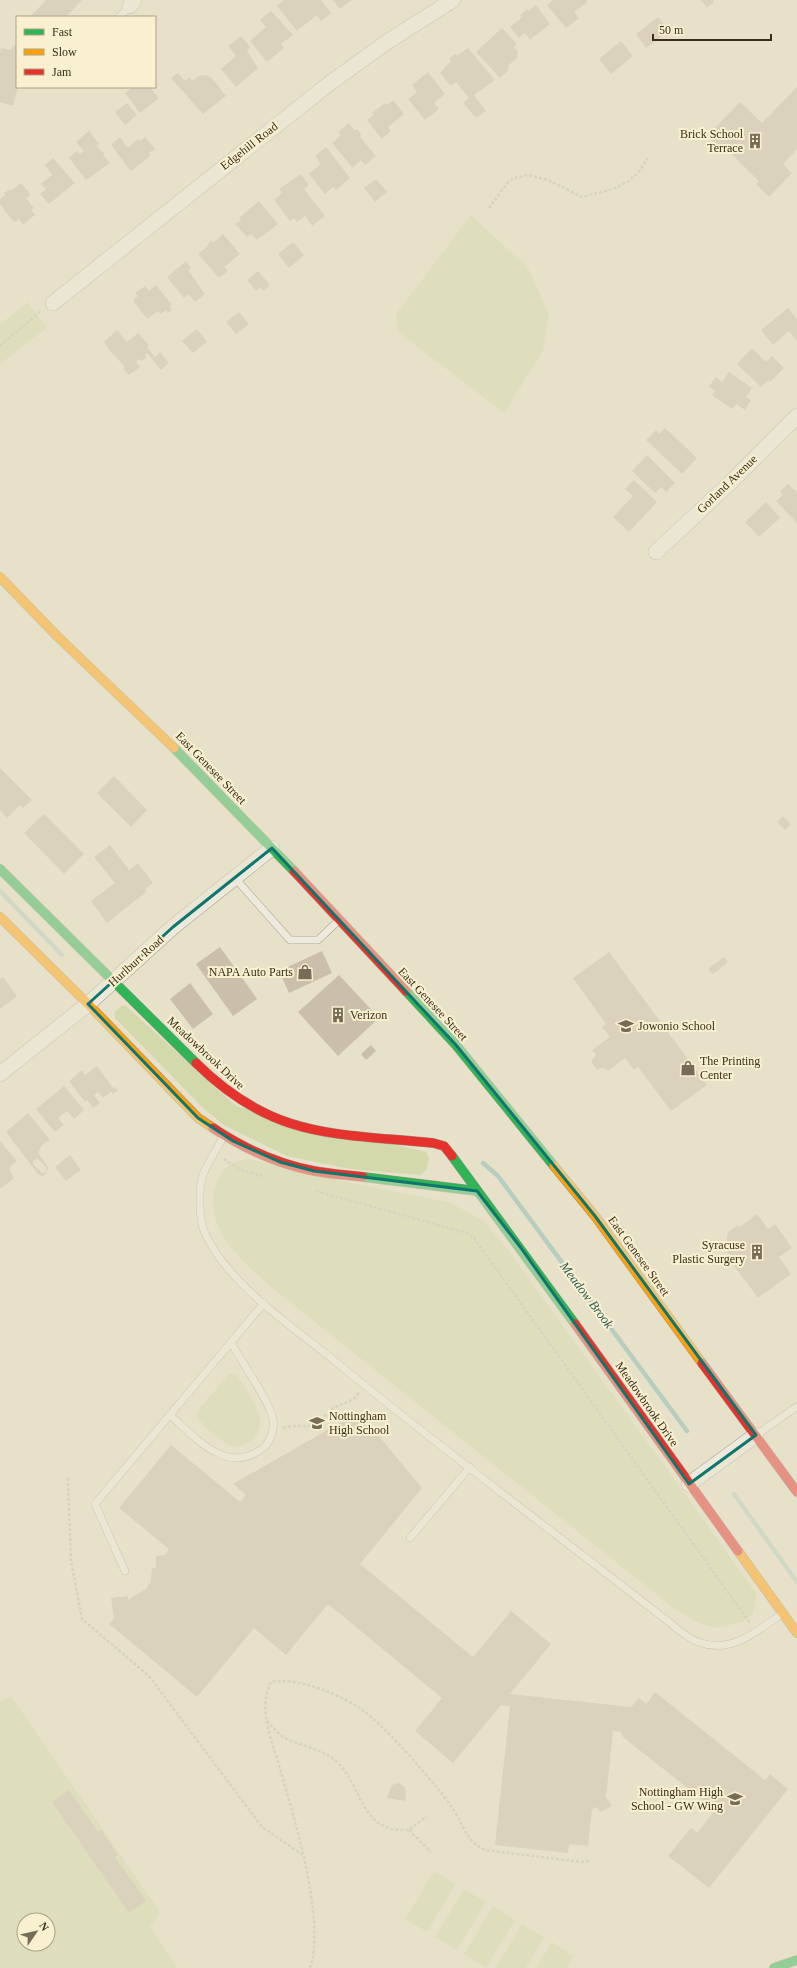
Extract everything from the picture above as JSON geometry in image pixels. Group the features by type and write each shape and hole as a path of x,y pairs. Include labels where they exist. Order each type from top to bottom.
{"street":[{"name":"Edgehill Road","path":"53,303 330,83 387,42 452,0"},
{"name":"Gorland Avenue","path":"656,552 729,484 797,416"},
{"name":"East Genesee Street","path":"0,577 57,636 140,714 272,848 456,1045 581,1199 797,1492"},
{"name":"Hurlburt Road","path":"0,1074 88,1004 173,927 272,848"},
{"name":"Meadowbrook Drive","path":"0,869 205,1072 222,1088 242,1102 283,1122 320,1132 433,1143 444,1146 521,1248 797,1633"},
{"path":"0,917 88,1004 198,1118 233,1141 280,1162 314,1171 477,1191"},
{"path":"689,1484 756,1435"},
{"path":"774,1968 797,1960"}],"lane":[{"path":"120,16 132,3"},
{"path":"235,878 290,940 318,940 339,920"},
{"path":"224,1135 202,1178 200,1203 203,1228 213,1250 227,1269 264,1303 365,1385 696,1642 721,1647 751,1636 782,1613"},
{"path":"125,1571 95,1504 264,1303"},
{"path":"170,1415 205,1445 225,1457 237,1459 247,1458 267,1444 273,1431 273,1420 268,1406 231,1342"},
{"path":"756,1435 796,1408"},
{"path":"410,1538 470,1467"}],"path":[{"path":"488,208 508,182 514,178 528,175 548,180 582,197 613,189 629,181 638,173 648,158"},
{"path":"0,346 35,316"},
{"path":"215,1154 239,1169 269,1178"},
{"path":"315,1191 467,1233 474,1238 757,1632"},
{"path":"273,1431 291,1426 314,1426 333,1408 354,1400 365,1385"},
{"path":"68,1478 71,1561 82,1619 149,1676 262,1827 303,1855"},
{"path":"310,1968 315,1938 309,1882 264,1713 266,1692 271,1682 280,1680 297,1681 330,1693 364,1711 399,1745 439,1791 456,1814 463,1830 473,1844 485,1850 582,1862 591,1860"},
{"path":"267,1721 283,1737 326,1753 339,1763 350,1778 365,1808 375,1821 390,1828 409,1830 431,1852"},
{"path":"409,1830 427,1816"}],"highlighted area":[{"path":"272,848 456,1045 595,1216 756,1435 689,1484 521,1248 477,1191 314,1171 280,1162 233,1141 198,1118 88,1004 173,927"}],"green space":[{"path":"471,215 528,268 549,314 543,351 504,413 398,332 396,314"},
{"path":"28,302 47,328 0,364 0,324"},
{"path":"125,1005 236,1106 426,1152 429,1158 426,1170 420,1175 351,1169 287,1156 224,1125 204,1109 115,1018 115,1012 121,1006"},
{"path":"249,1159 360,1185 449,1202 484,1221 506,1247 757,1594 753,1614 743,1622 716,1628 699,1623 672,1607 275,1290 251,1269 228,1244 220,1230 214,1215 213,1199 217,1182 226,1168 238,1161"},
{"path":"229,1374 237,1375 254,1402 260,1419 259,1430 253,1440 237,1446 231,1446 218,1438 202,1424 197,1416 198,1410"},
{"path":"11,1696 160,1912 150,1927 178,1968 0,1968 0,1701"},
{"path":"434,1871 456,1884 427,1932 405,1919"},
{"path":"464,1889 486,1902 457,1950 435,1937"},
{"path":"493,1906 515,1920 486,1968 464,1954"},
{"path":"522,1924 544,1938 526,1968 495,1968"},
{"path":"552,1942 574,1956 567,1968 536,1968"}],"building":[{"path":"46,0 82,0 67,16 31,16"},
{"path":"284,0 321,0 331,13 321,21 317,15 297,31 277,6"},
{"path":"333,0 352,0 340,9"},
{"path":"553,0 586,0 587,2 574,12 579,18 566,28 547,5"},
{"path":"701,0 713,0 714,2 707,8"},
{"path":"536,5 550,24 530,40 525,33 519,38 510,27 522,17 520,15 527,9 529,11"},
{"path":"271,11 293,35 281,44 284,48 267,62 250,41 266,27 260,20"},
{"path":"658,17 669,31 646,48 636,34"},
{"path":"502,28 517,44 514,47 518,51 517,58 509,65 508,71 500,78 476,52"},
{"path":"241,36 250,47 247,51 258,68 236,87 221,69 236,56 228,46"},
{"path":"621,41 633,56 611,74 599,59"},
{"path":"16,44 16,88 18,88 13,106 0,102 0,53 1,48 10,50"},
{"path":"468,48 495,80 474,95 486,111 476,118 463,103 469,98 456,82 451,86 440,73 451,61 449,59 455,54 457,56"},
{"path":"428,72 445,94 434,103 439,109 425,120 408,99 417,92 412,85"},
{"path":"178,73 185,81 190,77 192,81 200,75 204,76 206,74 210,78 211,77 226,96 203,114 171,78"},
{"name":"Brick School Terrace","path":"797,87 797,149 783,164 792,173 769,197 756,184 759,181 723,146 720,149 707,136 740,102 762,123"},
{"path":"132,88 151,88 159,98 140,113 125,93"},
{"path":"393,100 404,114 388,127 391,131 382,139 367,120 374,115 372,113 385,103 387,105"},
{"path":"127,103 137,115 125,125 115,112"},
{"path":"349,123 354,130 358,130 361,134 360,137 376,156 365,165 361,160 353,168 332,143 341,135 338,132"},
{"path":"89,131 99,144 96,146 105,154 103,155 110,163 86,180 69,158 77,151 80,154 84,151 76,142"},
{"path":"120,137 128,148 138,139 140,141 145,137 155,149 149,153 151,155 148,158 131,171 111,145"},
{"path":"326,147 350,178 336,190 333,187 325,194 309,174 321,164 315,156"},
{"path":"53,158 75,183 49,204 40,194 46,189 41,184 52,175 45,165"},
{"path":"301,174 309,185 304,189 325,216 312,226 305,216 297,222 294,218 290,221 274,200 282,193 279,189"},
{"path":"376,179 387,192 375,202 364,188"},
{"path":"21,183 31,195 26,198 34,208 31,210 35,215 23,225 19,219 16,222 12,220 0,204 0,199 5,195 4,193 10,189 11,191"},
{"path":"259,201 278,224 257,240 251,234 247,237 235,224 241,220 239,218"},
{"path":"223,234 240,254 224,267 228,271 219,278 198,254 208,246 211,241 214,242"},
{"path":"293,242 304,255 289,268 278,254"},
{"path":"186,261 191,268 188,270 205,294 195,302 189,294 184,298 167,277"},
{"path":"258,271 270,285 263,291 261,287 256,291 247,280"},
{"path":"156,285 172,305 170,307 172,310 168,313 166,310 161,314 158,311 147,319 134,302 134,299 138,296 135,293 145,286 149,291"},
{"path":"788,308 797,319 797,341 789,331 773,345 761,330"},
{"path":"239,312 249,324 236,334 226,322"},
{"path":"197,329 207,342 193,353 182,341"},
{"path":"117,330 127,342 138,333 149,345 147,347 155,357 160,352 169,363 161,370 147,353 145,355 147,357 141,361 139,359 136,362 140,367 129,375 123,368 125,367 104,342"},
{"path":"752,348 766,362 772,356 784,368 770,382 768,380 761,387 737,364"},
{"path":"729,372 752,388 746,397 751,400 745,410 736,404 732,409 712,395 715,391 709,386 716,377 722,382"},
{"path":"665,428 697,458 682,474 646,440 656,430 659,434"},
{"path":"647,455 675,483 666,492 661,487 655,493 632,471"},
{"path":"634,480 657,502 629,532 613,517 633,496 625,489"},
{"path":"788,484 797,493 797,523 776,501 783,495 780,491"},
{"path":"766,502 780,518 759,537 745,522"},
{"path":"0,768 32,800 23,808 20,805 7,818 0,810"},
{"path":"114,776 147,810 131,827 97,793"},
{"path":"44,814 84,854 64,874 24,833"},
{"path":"783,816 791,824 785,830 777,822"},
{"path":"110,845 129,870 138,863 153,883 145,889 146,892 107,923 91,901 115,883 94,857"},
{"path":"220,947 257,999 233,1016 196,964"},
{"name":"NAPA Auto Parts","path":"322,951 332,973 289,993 279,971"},
{"path":"609,952 707,1085 671,1111 638,1067 634,1070 625,1058 608,1071 600,1068 597,1070 591,1062 596,1055 592,1050 610,1037 602,1027 606,1024 573,978"},
{"path":"724,957 728,962 713,974 708,969"},
{"name":"Verizon","path":"339,975 379,1018 338,1056 298,1012"},
{"path":"3,977 17,996 0,1009 0,979"},
{"path":"190,983 213,1014 193,1029 170,999"},
{"path":"371,1045 376,1051 366,1060 361,1054"},
{"path":"97,1066 113,1088 115,1087 118,1090 113,1094 111,1092 103,1098 99,1093 96,1093 94,1095 100,1103 93,1108 87,1100 85,1102 69,1081 82,1070 85,1075"},
{"path":"64,1086 84,1110 74,1119 67,1111 58,1118 64,1125 55,1132 36,1109"},
{"path":"28,1113 50,1140 42,1145 38,1153 48,1167 46,1174 42,1176 38,1174 6,1132","holes":["37,1158 46,1167 46,1172 42,1173 33,1164 33,1161"]},
{"path":"0,1141 17,1161 9,1168 14,1178 0,1189"},
{"path":"70,1155 81,1170 66,1181 55,1167"},
{"name":"Syracuse Plastic Surgery","path":"757,1214 768,1229 775,1224 792,1248 779,1257 791,1274 758,1298 729,1259 726,1245 728,1232 738,1225 740,1227"},
{"path":"359,1412 422,1488 360,1564 473,1657 511,1611 551,1644 510,1694 631,1707 639,1698 646,1704 655,1692 765,1780 770,1774 788,1789 709,1888 668,1856 691,1828 697,1833 715,1810 623,1737 621,1732 613,1731 606,1797 612,1806 600,1812 597,1807 592,1809 588,1846 569,1844 568,1853 495,1845 510,1706 501,1705 453,1763 415,1731 442,1698 328,1604 286,1655 254,1628 197,1697 109,1624 114,1619 111,1598 128,1596 128,1600 146,1589 151,1581 152,1568 156,1568 156,1556 165,1555 169,1549 119,1508 171,1445 240,1502 246,1495 233,1484"},
{"path":"399,1783 405,1787 405,1801 387,1798 392,1785"},
{"path":"69,1790 98,1832 101,1830 118,1855 115,1857 146,1901 129,1913 52,1802"}],"waterway":[{"name":"Meadow Brook","path":"0,891 62,955"},
{"name":"Meadow Brook","path":"483,1163 498,1176 687,1431"},
{"name":"Meadow Brook","path":"734,1494 797,1582"}],"traffic: fast":[{"path":"174,748 294,871"},
{"path":"0,869 196,1063"},
{"path":"406,991 456,1045 554,1166"},
{"path":"452,1156 575,1324"},
{"path":"363,1177 477,1191"},
{"path":"774,1968 797,1960"}],"traffic: slow":[{"path":"0,577 57,636 174,748"},
{"path":"0,917 88,1004 198,1118 213,1128"},
{"path":"554,1166 595,1216 702,1363"},
{"path":"738,1551 797,1633"}],"traffic: jam":[{"path":"294,871 406,991"},
{"path":"196,1063 224,1088 251,1106 278,1119 306,1128 334,1133 433,1143 444,1146 452,1156"},
{"path":"213,1128 249,1149 274,1160 320,1172 363,1177"},
{"path":"575,1324 738,1551"},
{"path":"702,1363 797,1492"}],"place":[{"name":"Brick School Terrace","path":"755,141"},
{"name":"NAPA Auto Parts","path":"305,972"},
{"name":"Verizon","path":"338,1015"},
{"name":"Jowonio School","path":"626,1026"},
{"name":"The Printing Center","path":"688,1068"},
{"name":"Syracuse Plastic Surgery","path":"757,1252"},
{"name":"Nottingham High School","path":"317,1423"},
{"name":"Nottingham High School - GW Wing","path":"735,1799"}]}
